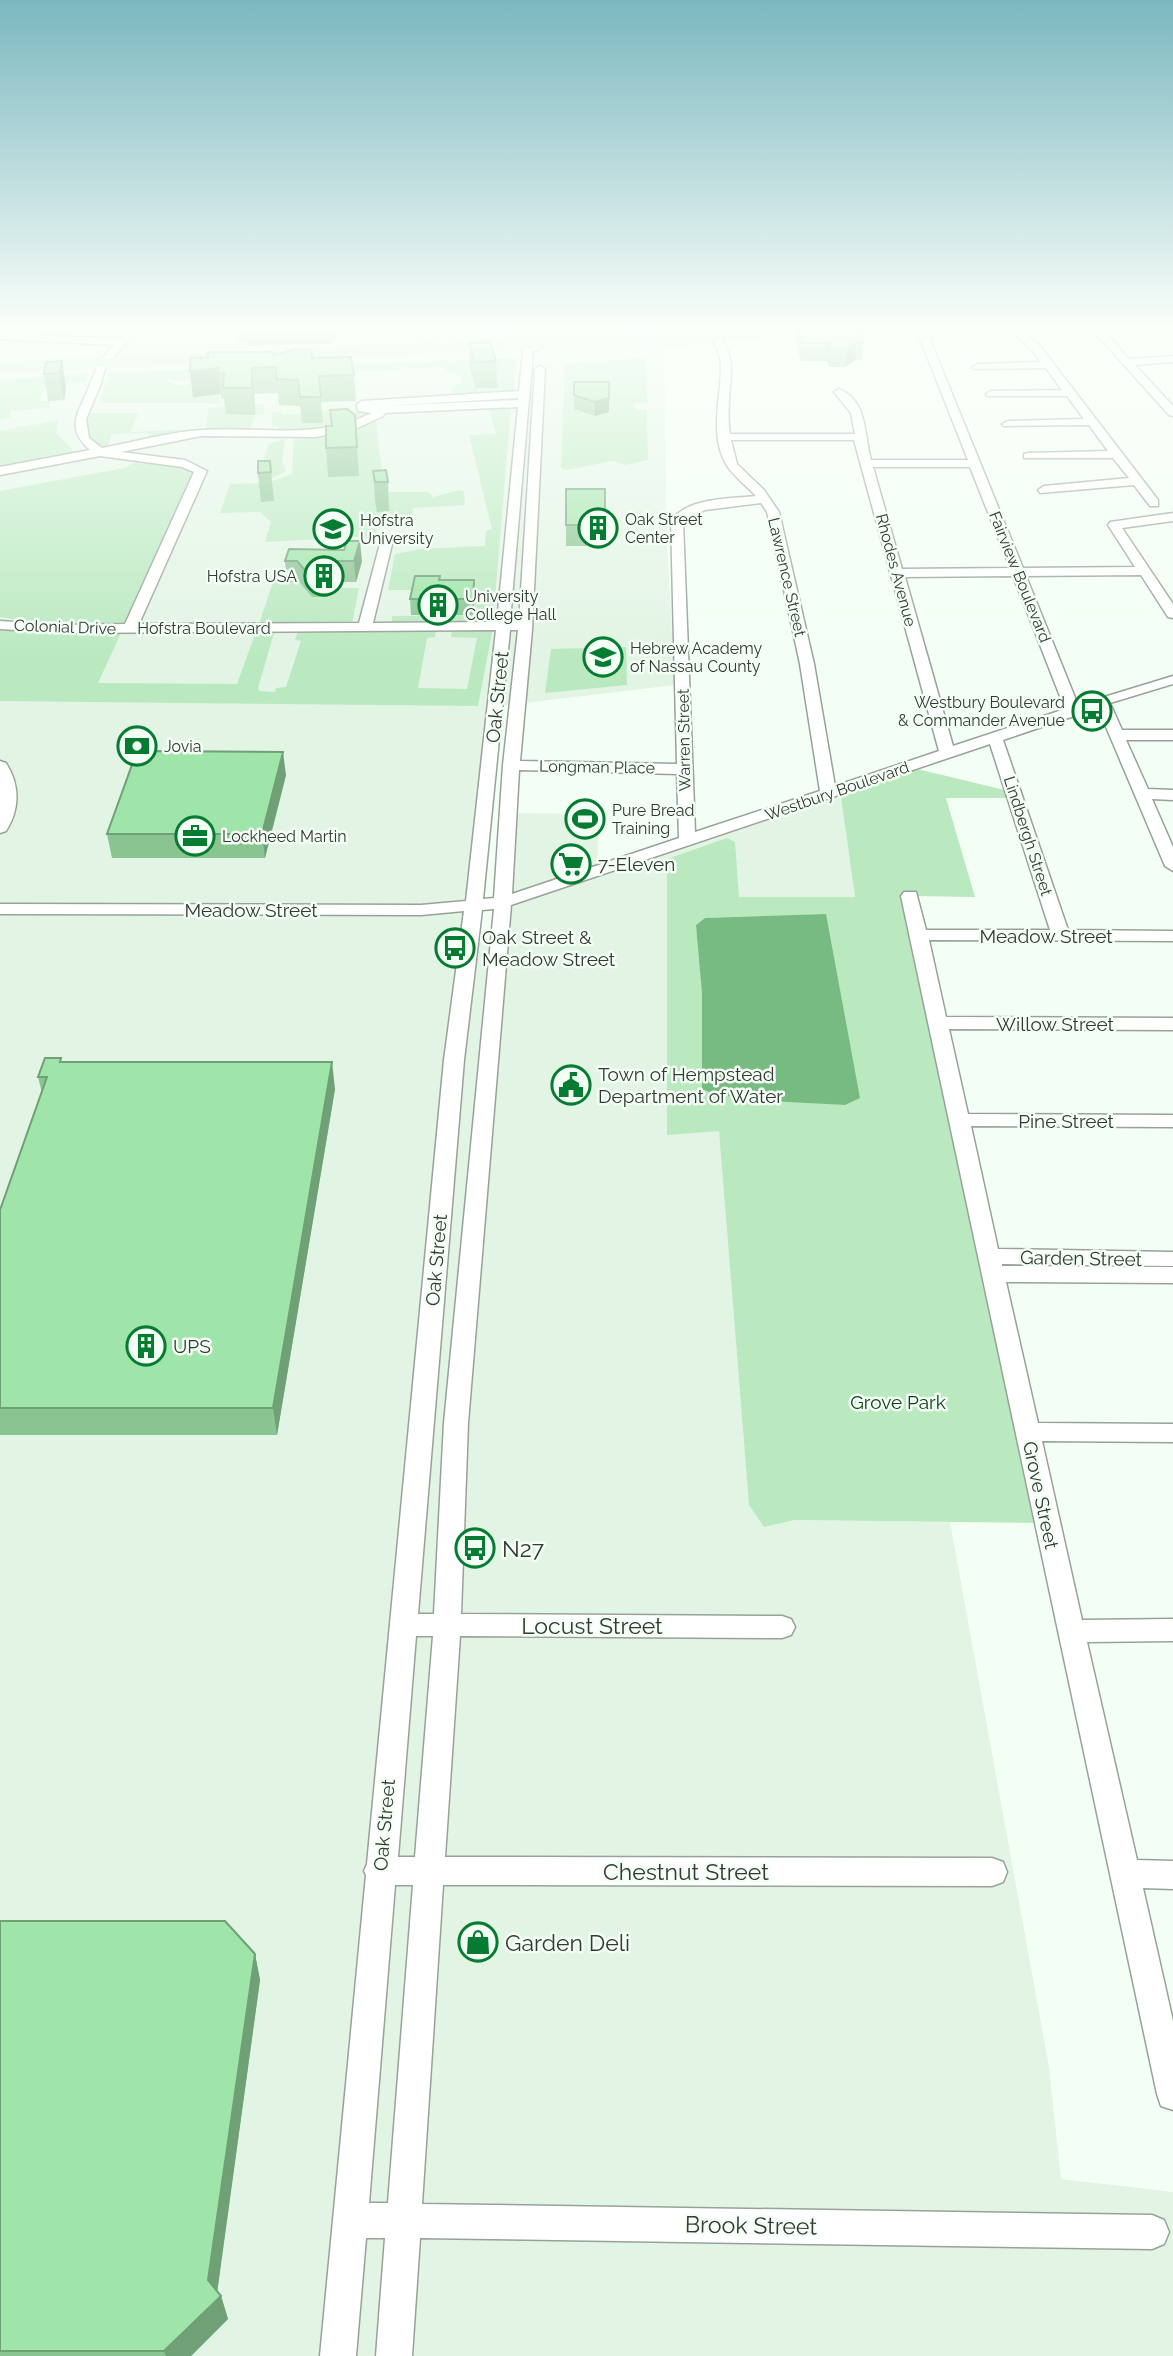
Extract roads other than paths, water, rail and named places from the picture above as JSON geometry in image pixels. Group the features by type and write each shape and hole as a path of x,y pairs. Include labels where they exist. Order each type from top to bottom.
{"street":[{"path":"83,435 99,452"},
{"path":"0,471 191,435"},
{"name":"Oak Street","path":"394,2356 447,1623 456,1423 488,1060 488,904 504,626 520,435"},
{"name":"Oak Street","path":"338,2356 453,1061 488,904 503,878 525,626 534,435"},
{"name":"Fairview Boulevard","path":"963,435 1073,711"},
{"path":"1102,435 1154,503"},
{"path":"726,437 861,437"},
{"name":"Lawrence Street","path":"726,437 732,465 773,512 801,638 828,793"},
{"name":"Rhodes Avenue","path":"861,437 947,754"},
{"name":"Hofstra Boulevard","path":"99,452 185,464 201,471 130,629 525,626"},
{"path":"1028,456 1116,454"},
{"path":"866,463 975,464"},
{"path":"1044,490 1136,481"},
{"name":"Warren Street","path":"687,841 677,520 680,515 693,508 764,499"},
{"path":"515,502 532,502"},
{"path":"1173,517 1114,525 1157,594 1173,614"},
{"path":"365,627 387,540"},
{"path":"897,573 1143,571"},
{"path":"1157,594 1173,588"},
{"name":"Colonial Drive","path":"0,625 130,629"},
{"name":"Westbury Boulevard","path":"488,904 545,889 1102,701 1173,680"},
{"path":"1102,701 1173,866"},
{"path":"1116,735 1173,735"},
{"name":"Lindbergh Street","path":"996,737 1060,936"},
{"name":"Longman Place","path":"511,765 683,769"},
{"path":"0,766 10,792 8,808 0,828"},
{"path":"1142,794 1173,794"},
{"path":"503,878 514,886 545,889"},
{"name":"Grove Street","path":"909,896 1173,2094"},
{"name":"Meadow Street","path":"0,909 421,910 488,904"},
{"name":"Meadow Street","path":"919,935 1173,936"},
{"name":"Willow Street","path":"938,1023 1173,1024"},
{"path":"453,1061 488,1060"},
{"name":"Pine Street","path":"959,1120 1173,1121"},
{"path":"437,1246 471,1245"},
{"name":"Garden Street","path":"991,1265 1173,1259"},
{"name":"Garden Street","path":"991,1265 1173,1275"},
{"path":"1028,1432 1173,1433"},
{"name":"Locust Street","path":"401,1625 447,1623 782,1627"},
{"path":"1071,1631 1173,1630"},
{"name":"Chestnut Street","path":"379,1871 992,1872"},
{"path":"1124,1874 1173,1875"},
{"name":"Brook Street","path":"349,2220 1152,2232"}],"place":[{"name":"Oak Street Center","path":"598,528"},
{"name":"Hofstra University","path":"333,529"},
{"name":"Hofstra USA","path":"324,576"},
{"name":"University College Hall","path":"438,605"},
{"name":"Hebrew Academy of Nassau County","path":"603,657"},
{"name":"Westbury Boulevard & Commander Avenue","path":"1092,711"},
{"name":"Jovia","path":"137,746"},
{"name":"Pure Bread Training","path":"585,819"},
{"name":"Lockheed Martin","path":"195,836"},
{"name":"7-Eleven","path":"571,864"},
{"name":"Oak Street & Meadow Street","path":"455,948"},
{"name":"Town of Hempstead Department of Water","path":"571,1085"},
{"name":"UPS","path":"146,1346"},
{"name":"N27","path":"475,1548"},
{"name":"Garden Deli","path":"478,1942"}],"park label":[{"name":"Grove Park","path":"898,1402"}]}
